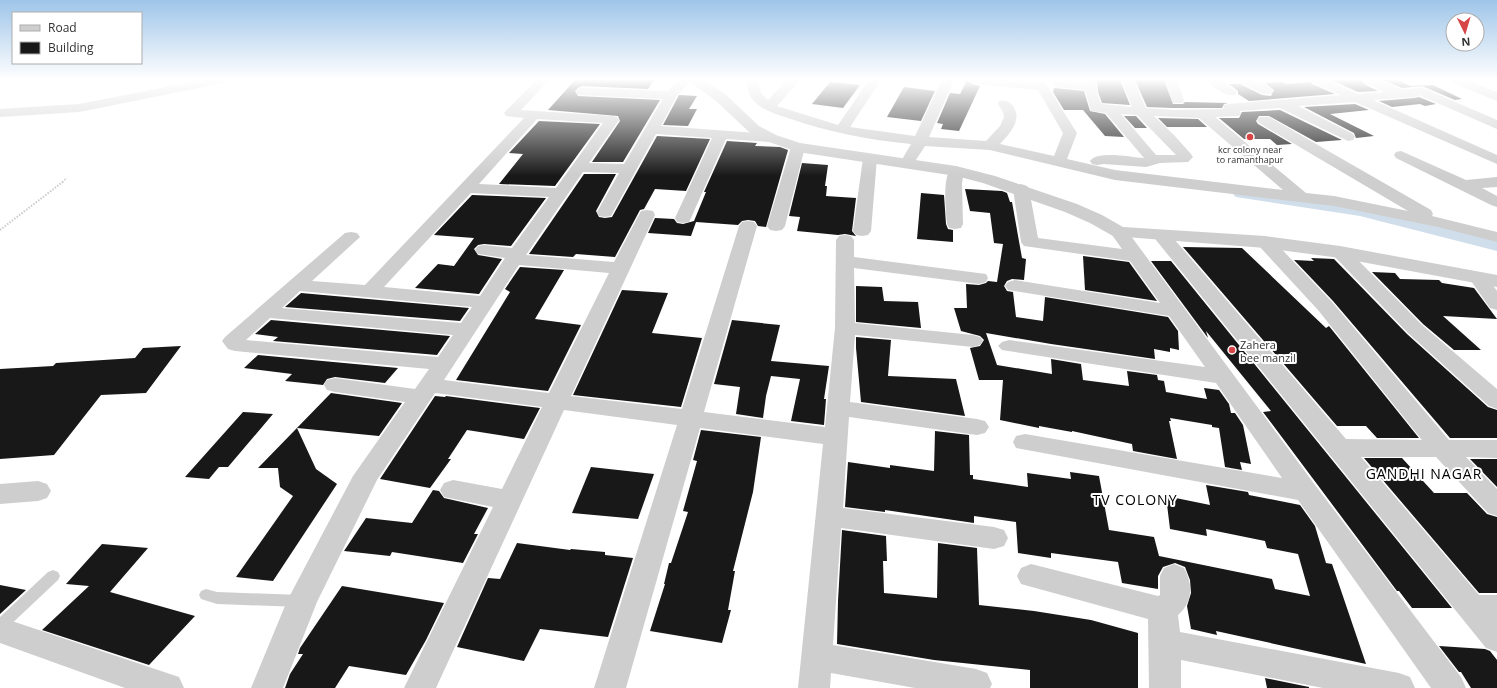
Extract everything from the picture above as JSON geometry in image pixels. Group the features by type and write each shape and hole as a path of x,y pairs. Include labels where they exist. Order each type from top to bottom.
{"street":[{"path":"0,113 14,112"},
{"path":"267,688 302,601 366,476 467,330 516,256 612,120 511,113 512,112"},
{"path":"605,212 661,112"},
{"path":"735,112 754,129 772,138 798,147 870,158 914,151 990,146 1115,175 1334,200 1439,222 1497,237"},
{"path":"784,112 815,123 873,136 914,151 956,171 1021,189 1071,208 1096,219 1119,232 1265,242 1340,252 1497,281"},
{"path":"841,130 853,112"},
{"path":"914,151 933,112"},
{"path":"990,146 1004,131 1009,120 1010,112"},
{"path":"1057,112 1070,133 1059,162"},
{"path":"1113,112 1153,159"},
{"path":"1091,169 1097,161 1103,159 1146,163 1153,162 1153,159 1184,158 1185,155 1141,112"},
{"path":"1143,112 1173,114 1234,113 1233,112"},
{"path":"1299,112 1348,137"},
{"path":"1392,112 1497,160"},
{"path":"1467,112 1497,125"},
{"path":"1204,114 1301,197"},
{"path":"368,292 534,115"},
{"path":"1427,128 1482,118 1497,117"},
{"path":"1264,120 1439,222"},
{"path":"651,129 772,138"},
{"path":"683,218 721,134"},
{"path":"1137,141 1171,141"},
{"path":"776,226 788,178 798,147"},
{"path":"1401,155 1497,202"},
{"path":"862,231 870,158"},
{"path":"579,167 629,170"},
{"path":"955,224 954,183 956,171"},
{"path":"1464,186 1497,182"},
{"path":"466,188 560,193"},
{"path":"1021,189 1030,242 1135,256"},
{"path":"420,688 620,268 647,215"},
{"path":"610,688 748,226"},
{"path":"1119,232 1306,492 1450,688"},
{"path":"1162,236 1338,448 1484,608 1497,638"},
{"path":"351,237 232,341 233,343 235,345 443,364"},
{"path":"814,688 845,328 846,240"},
{"path":"1265,242 1325,306 1442,448 1497,506"},
{"path":"484,250 516,256 620,268"},
{"path":"1340,252 1415,329 1497,401"},
{"path":"846,262 979,278"},
{"path":"1478,278 1497,304"},
{"path":"295,285 486,302"},
{"path":"1015,286 1176,311"},
{"path":"265,312 467,330"},
{"path":"845,328 973,341"},
{"path":"1009,346 1223,377"},
{"path":"335,385 424,391 557,403 836,437"},
{"path":"838,408 977,427"},
{"path":"1025,442 1306,492"},
{"path":"1338,448 1497,449"},
{"path":"453,490 510,500"},
{"path":"0,494 38,491"},
{"path":"829,516 994,538"},
{"path":"1031,576 1163,610"},
{"path":"1163,610 1174,600 1174,576"},
{"path":"1163,610 1166,688"},
{"path":"0,630 168,688"},
{"path":"1165,643 1399,688"},
{"path":"816,656 976,684"}],"lane":[{"path":"0,626 53,576"},
{"path":"206,595 217,598 302,601"}],"path":[{"path":"0,230 67,178"}],"building":[{"path":"573,112 653,112 623,162 592,162 620,121 618,116"},
{"path":"670,112 695,112 688,126 663,125"},
{"path":"890,112 925,112 921,121 887,117"},
{"path":"942,112 968,112 959,131 941,129 943,124 937,123"},
{"path":"1085,112 1105,114 1124,137 1105,136"},
{"path":"1242,112 1284,112 1342,140 1316,142 1269,116 1259,116 1256,121 1258,124 1292,144 1277,145 1270,139 1244,139 1219,118 1239,118"},
{"path":"1314,112 1348,112 1330,114 1374,136 1356,138 1354,133"},
{"path":"1124,116 1136,116 1147,128 1135,128"},
{"path":"1158,118 1198,119 1207,127 1167,127"},
{"path":"539,121 600,124 555,186 499,184 523,154 509,153"},
{"path":"657,136 710,139 686,191 655,189 644,209 640,210 615,257 576,254 573,257 529,254 584,174 616,174 596,211 599,217 612,217"},
{"path":"727,141 757,143 755,146 780,147 788,150 766,227 758,226 755,221 748,220 742,221 738,225 696,222 691,236 648,233 655,218 674,219 677,223 683,224 694,221 706,192 704,192"},
{"path":"802,163 828,165 825,186 827,186 826,196 856,198 852,231 856,236 797,231 800,217 789,216"},
{"path":"965,189 1002,191 1007,193 1010,202 1012,202 1022,258 1026,259 1024,280 1012,279 1007,281 1004,286 1007,291 1013,292 1016,317 1043,321 1045,297 1168,317 1178,331 1179,350 1170,348 1170,352 1154,349 1155,359 986,333 997,365 1052,374 1051,359 1081,364 1083,380 1129,386 1127,371 1157,375 1158,380 1164,381 1166,392 1207,399 1204,388 1219,390 1229,404 1231,413 1235,413 1243,425 1251,464 1240,462 1242,470 1225,467 1219,428 1212,427 1212,425 1170,418 1171,421 1169,421 1177,459 1133,451 1132,444 1072,431 1039,426 1039,428 1000,420 1003,380 979,380 970,348 980,346 984,340 980,336 961,331 954,308 967,308 966,284 979,285 988,281 997,282 1003,244 994,243 990,213 970,211"},
{"path":"921,193 944,195 946,224 948,229 953,230 953,242 917,239"},
{"path":"472,195 546,198 511,246 484,244 478,245 474,249 478,255 502,259 479,294 415,288 438,264 454,266 474,238 434,235"},
{"path":"1183,247 1242,248 1326,328 1329,326 1419,438 1377,438 1366,426 1337,426"},
{"path":"1083,256 1129,262 1157,301 1085,290"},
{"path":"1311,258 1334,259 1407,334 1488,407 1497,410 1497,438 1450,438 1333,301 1294,260 1314,261"},
{"path":"1151,261 1171,261 1452,608 1412,608 1399,591 1397,591 1263,412 1271,411 1206,331 1208,338"},
{"path":"520,267 564,270 535,319 581,325 548,391 456,380 510,292 505,289"},
{"path":"1372,272 1395,273 1400,279 1439,280 1442,283 1474,288 1497,319 1443,316 1481,350 1454,350 1423,324"},
{"path":"856,286 882,287 884,301 918,302 921,328 856,322"},
{"path":"622,290 668,293 652,333 702,338 681,407 573,395"},
{"path":"301,293 469,308 460,321 285,307"},
{"path":"271,320 450,336 437,355 273,341 278,337 255,334"},
{"path":"732,320 780,325 771,361 829,366 824,399 826,399 824,425 791,421 800,379 771,376 763,418 736,414 740,387 714,384"},
{"path":"856,337 891,340 888,376 956,379 965,416 861,402"},
{"path":"181,346 146,393 101,395 54,455 0,459 0,369 53,366 56,363 135,358 143,348"},
{"path":"258,355 398,368 385,383 335,377 327,379 323,385 285,381 292,374 244,368"},
{"path":"331,393 402,403 379,436 297,428 316,469 337,484 273,581 236,577 293,496 280,487 278,468 258,468"},
{"path":"435,396 446,396 540,408 524,439 467,430 448,459 451,459 430,488 380,479"},
{"path":"243,412 273,414 228,467 219,467 209,479 185,477"},
{"path":"701,430 761,437 753,492 733,571 735,571 728,610 731,610 722,643 650,631 665,584 669,563 671,563 688,512 683,511 697,461 693,460"},
{"path":"935,431 969,435 970,475 973,475 973,479 1028,487 1027,473 1071,479 1070,472 1099,476 1109,530 1154,537 1159,556 1272,579 1275,589 1310,596 1298,554 1267,548 1265,541 1206,529 1207,536 1170,529 1166,496 1210,505 1206,485 1248,492 1249,495 1300,505 1315,526 1326,563 1332,564 1366,664 1216,631 1217,635 1191,629 1187,606 1191,593 1190,580 1185,567 1175,563 1163,567 1158,576 1158,589 1122,583 1118,562 1051,553 1051,558 1018,553 1016,522 974,516 974,523 885,510 885,512 845,507 848,462 890,468 890,465 934,471"},
{"path":"1364,458 1402,458 1434,493 1467,493 1487,514 1497,517 1497,593 1479,593"},
{"path":"1470,459 1497,459 1497,487"},
{"path":"591,467 654,474 638,519 572,513"},
{"path":"433,490 439,491 444,498 488,508 474,534 478,534 463,563 392,552 390,556 344,551 366,518 412,523"},
{"path":"842,530 886,536 887,561 883,561 884,593 937,598 938,543 977,548 979,605 1034,611 1091,620 1138,633 1138,688 1030,688 1030,670 934,660 837,644"},
{"path":"517,543 570,550 605,552 605,555 633,558 608,637 540,629 524,661 457,647 488,578 500,579"},
{"path":"102,544 148,548 110,592 195,616 149,665 42,630 89,586 66,584"},
{"path":"0,585 26,590 0,614"},
{"path":"342,586 444,603 426,640 406,675 349,666 335,688 285,688 290,674 303,654 298,654 300,648"},
{"path":"1439,646 1485,649 1490,651 1497,660 1497,688 1471,688 1461,672 1459,672"},
{"path":"1265,678 1309,687 1309,688 1267,688"}],"waterway":[{"path":"1241,194 1360,211 1497,246"}],"place":[{"name":"kcr colony near to ramanthapur","path":"1250,137"},
{"name":"Zahera bee manzil","path":"1232,350"}],"district":[{"name":"GANDHI NAGAR","path":"1424,473"},
{"name":"TV COLONY","path":"1135,499"}]}
